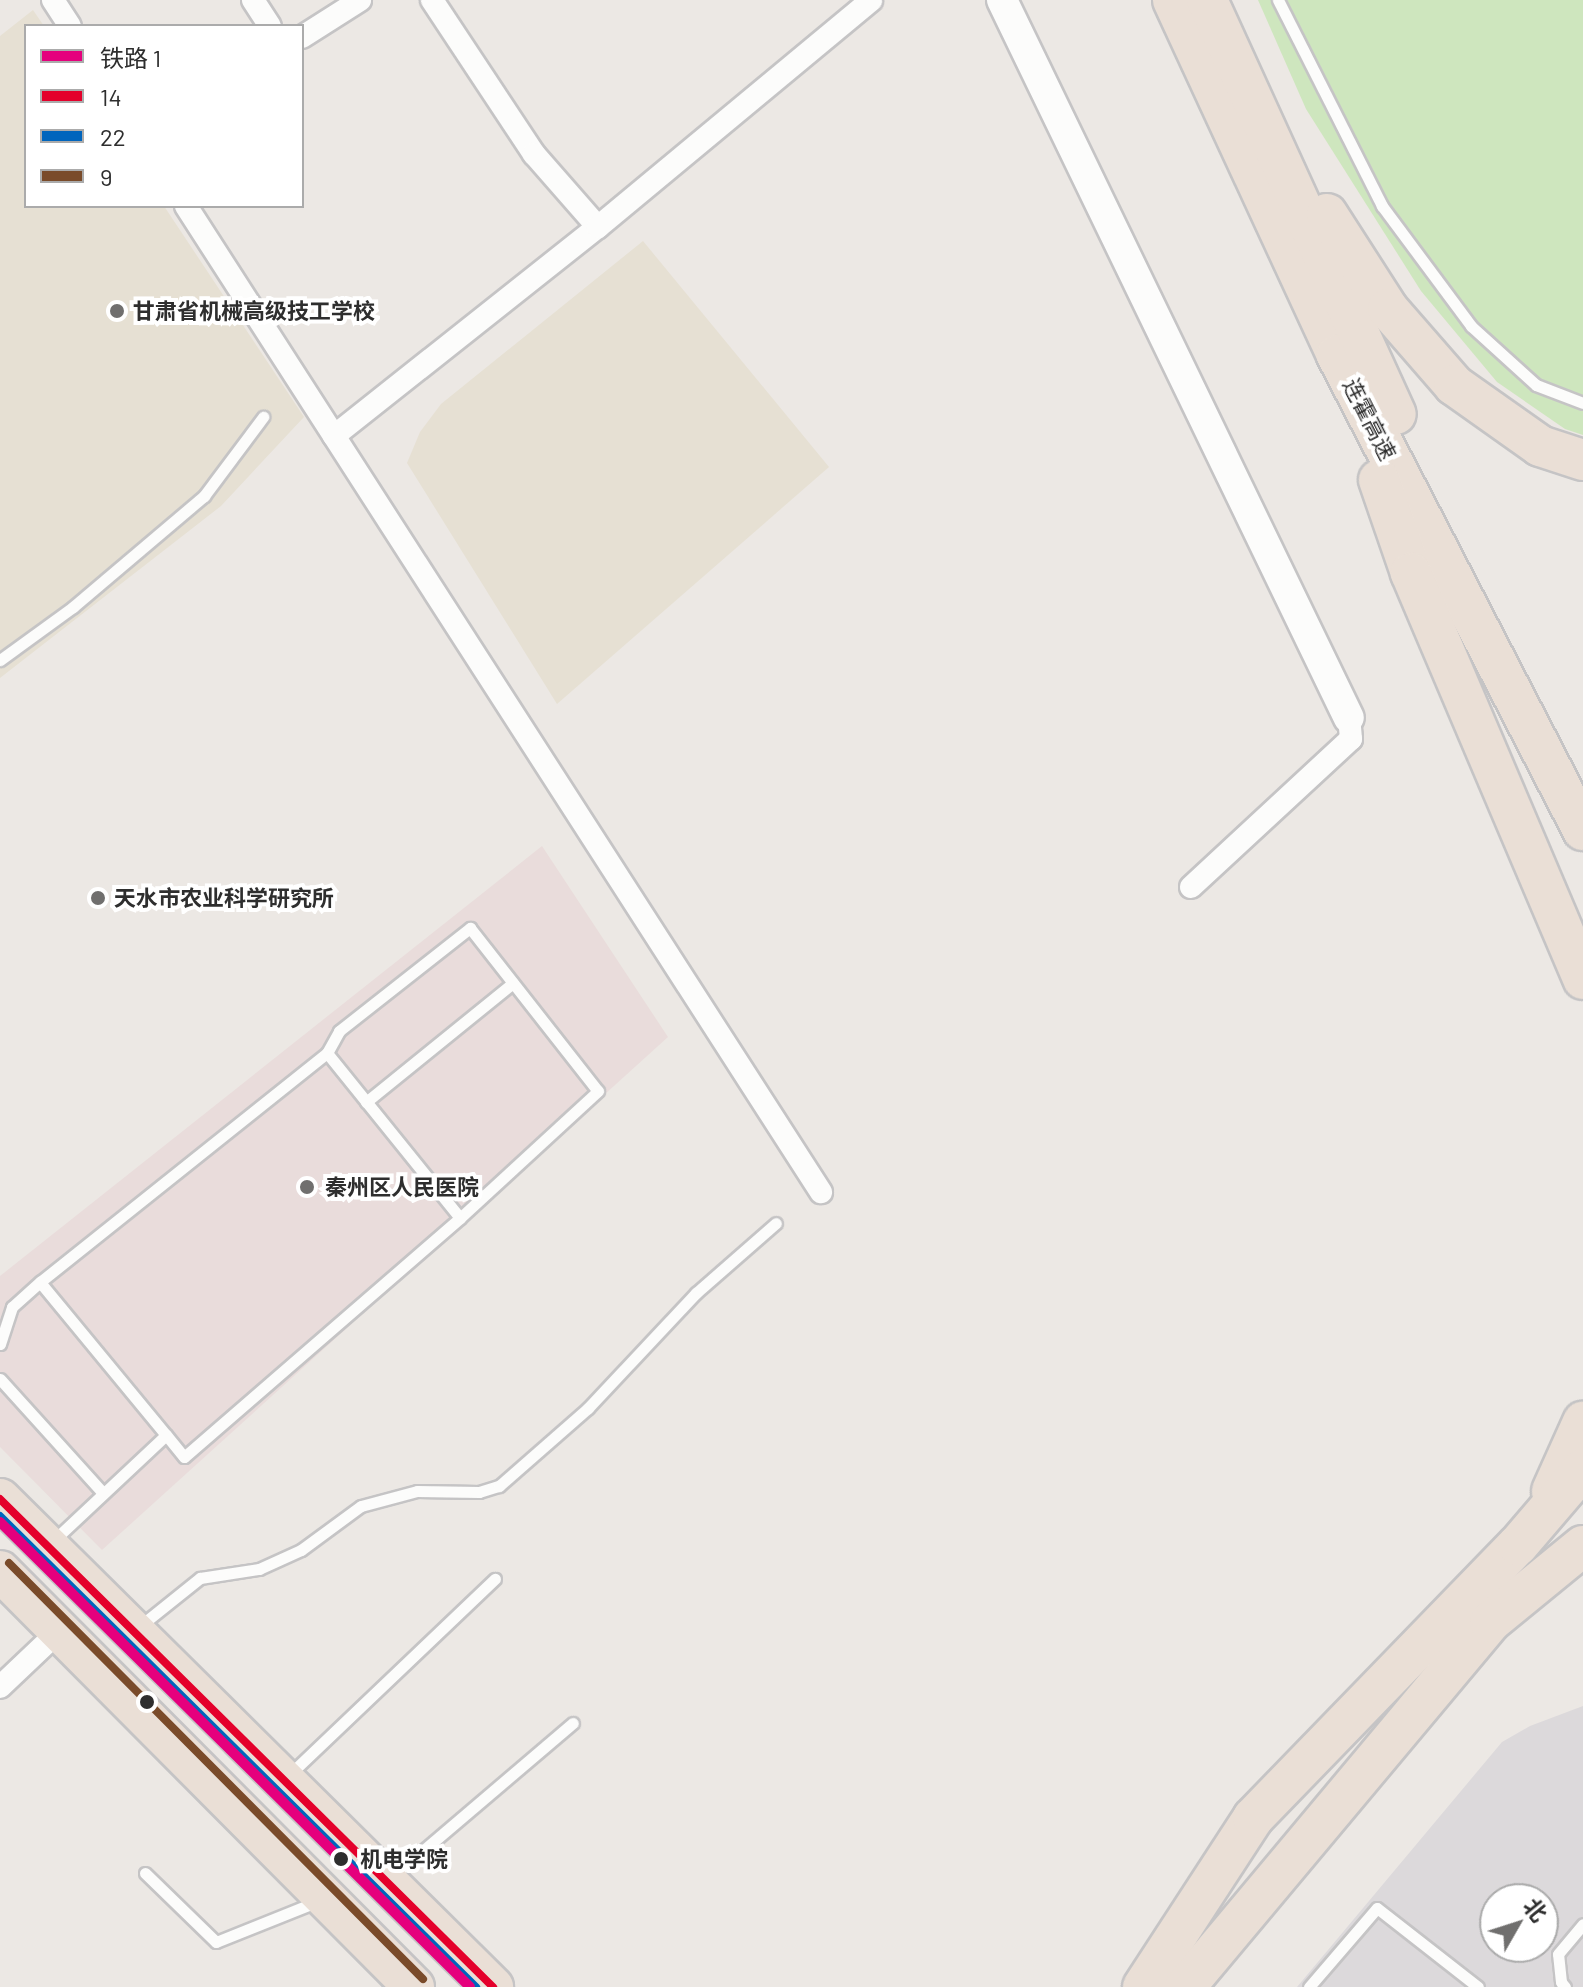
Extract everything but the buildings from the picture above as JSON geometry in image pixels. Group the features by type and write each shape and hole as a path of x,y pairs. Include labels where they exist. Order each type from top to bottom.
{"highway":[{"name":"连霍高速","path":"1173,0 1337,355 1583,830"},
{"name":"连霍高速","path":"1207,0 1397,415 1583,781"},
{"path":"1252,98 1388,309 1454,385 1540,446 1583,460"},
{"path":"1337,355 1411,573 1583,979"},
{"path":"1518,1545 1558,1482 1583,1422"},
{"path":"1143,1987 1253,1818 1518,1545 1583,1469"},
{"path":"0,1499 493,1987"},
{"path":"1185,1987 1583,1509"},
{"path":"1490,1622 1583,1546"},
{"path":"0,1571 414,1987"}],"street":[{"path":"53,0 69,24"},
{"path":"253,0 269,24"},
{"path":"304,36 360,0"},
{"path":"432,0 534,154 598,227"},
{"path":"334,436 598,227 871,0"},
{"path":"1002,0 1349,718 1351,739 1191,887"},
{"path":"187,208 821,1192"},
{"path":"0,1687 59,1631"}],"lane":[{"path":"1278,0 1382,206 1471,326 1536,385 1583,403"},
{"path":"0,660 73,607 204,496 263,417"},
{"path":"0,1344 12,1307 40,1282 327,1053 339,1031 470,928 598,1091 460,1218 184,1457 40,1282"},
{"path":"366,1102 513,983"},
{"path":"327,1053 460,1218"},
{"path":"134,1632 200,1578 259,1569 273,1563 301,1550 361,1506 417,1491 479,1492 499,1486 588,1408 696,1293 776,1223"},
{"path":"0,1379 103,1493"},
{"path":"47,1547 166,1435"},
{"path":"284,1780 495,1579"},
{"path":"387,1882 573,1723"},
{"path":"145,1873 216,1942 325,1898"},
{"path":"1309,1987 1377,1908 1478,1987"},
{"path":"1565,1987 1561,1982 1558,1954 1583,1924"}],"shaded area":[{"name":"甘肃省机械高级技工学校","path":"33,10 43,24 24,24 24,208 165,208 304,417 221,506 0,678 0,36"},
{"path":"643,241 829,467 557,704 407,463 420,432 441,404"},
{"name":"秦州区人民医院","path":"542,846 668,1037 102,1550 0,1447 0,1276"},
{"path":"1583,1706 1583,1987 1297,1987 1502,1742 1530,1726"}],"green space":[{"path":"1258,0 1583,0 1583,435 1565,429 1497,382 1421,291 1306,109"}],"rail line":[{"name":"1","path":"0,1522 470,1987"}],"transit line":[{"name":"14","path":"0,1499 493,1987"},
{"name":"22","path":"0,1516 476,1987"},
{"name":"9","path":"9,1563 423,1979"}],"place":[{"name":"甘肃省机械高级技工学校","path":"117,311"},
{"name":"天水市农业科学研究所","path":"98,898"},
{"name":"秦州区人民医院","path":"307,1187"},
{"name":"机电学院","path":"341,1859"}]}
